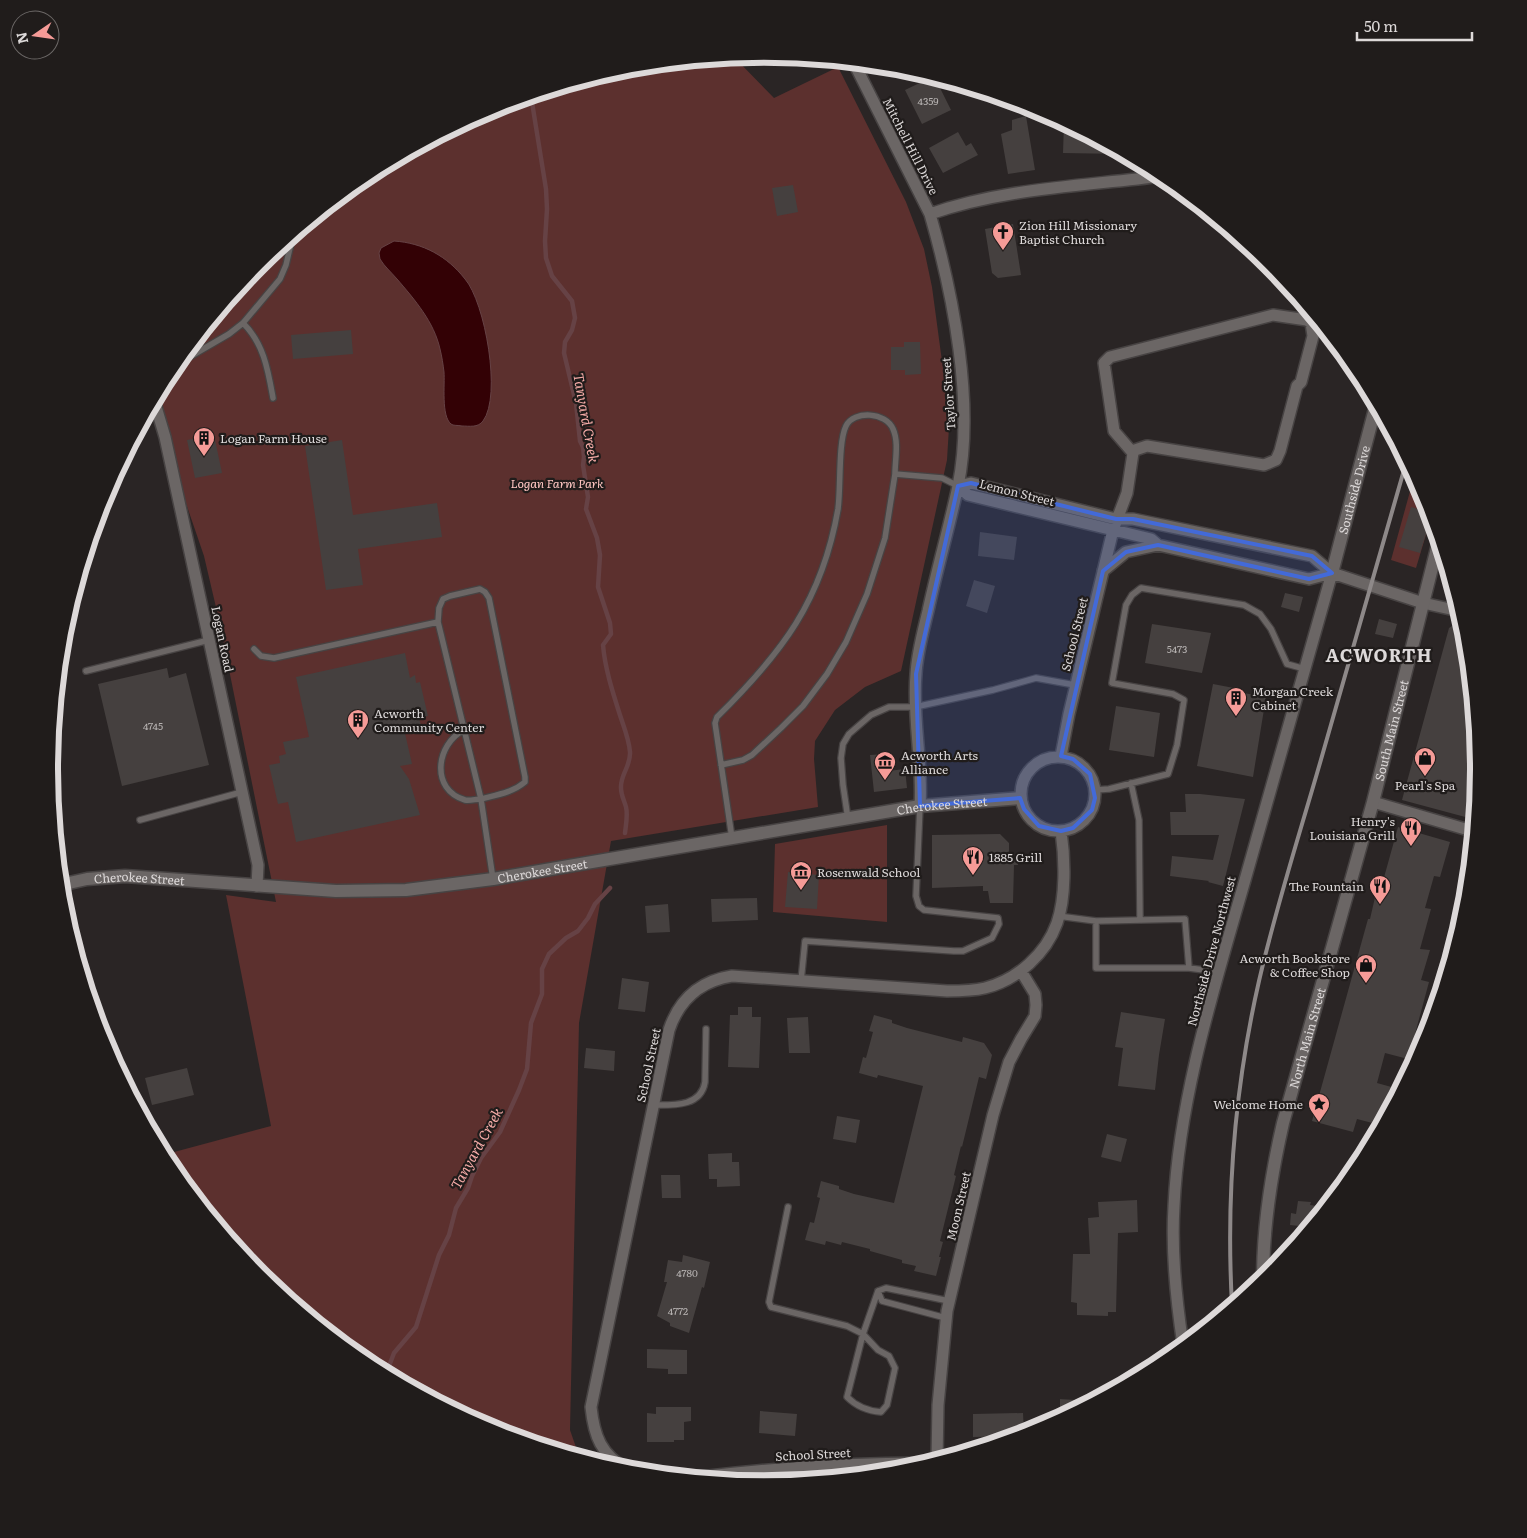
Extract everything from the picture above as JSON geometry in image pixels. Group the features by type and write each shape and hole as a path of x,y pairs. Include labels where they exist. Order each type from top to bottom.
{"street":[{"name":"Mitchell Hill Drive","path":"857,69 930,214"},
{"path":"930,214 954,205 1010,194 1149,178"},
{"name":"Taylor Street","path":"920,806 921,791 915,707 916,674 921,638 958,486 964,438 964,399 959,350 930,214"},
{"path":"1309,322 1272,314 1110,357 1104,363 1114,431 1132,451 1146,446 1255,464 1271,464 1276,460 1280,451 1297,386 1302,382 1313,336 1311,324"},
{"name":"Logan Road","path":"157,409 165,437 258,865 257,886"},
{"name":"Southside Drive","path":"1332,573 1374,414"},
{"name":"School Street","path":"1061,756 1062,741 1103,571 1115,525 1127,493 1132,470 1132,451"},
{"name":"Lemon Street","path":"958,486 971,483 1115,525 1151,540 1158,545 1310,580 1332,573"},
{"name":"Lemon Street","path":"1115,525 1133,518 1312,556 1332,573 1423,603 1451,609"},
{"path":"1103,571 1126,552 1158,545"},
{"name":"South Main Street","path":"1373,802 1435,554"},
{"name":"Northside Drive Northwest","path":"1182,1337 1175,1283 1173,1226 1180,1145 1190,1090 1218,972 1332,573"},
{"path":"1061,756 1073,759 1082,765 1090,774 1095,790 1092,810 1084,821 1073,828 1061,831 1039,826 1030,819 1020,798 1024,776 1031,767 1050,757 1061,756"},
{"name":"Cherokee Street","path":"67,883 87,879 125,876 336,891 388,891 444,886 920,806 1020,798"},
{"path":"1373,802 1466,829"},
{"name":"North Main Street","path":"1264,1267 1268,1201 1283,1123 1373,802"},
{"name":"School Street","path":"609,1457 600,1444 593,1426 591,1407 668,1030 672,1019 684,1001 692,992 712,981 732,976 947,992 986,988 1002,982 1020,971 1038,955 1049,940 1058,916 1064,863 1061,831"},
{"name":"Moon Street","path":"937,1453 938,1405 949,1301 994,1115 1009,1062 1035,1016 1035,994 1020,971"},
{"name":"School Street","path":"738,1474 792,1468 890,1463"}],"lane":[{"path":"191,356 224,337 243,323 280,279 286,265 291,245"},
{"path":"243,323 257,340 263,355 273,398"},
{"path":"721,765 743,760 752,755 803,706 841,650 867,594 885,538 895,474 896,438 893,428 882,417 865,414 849,422 845,427 842,440 838,509 825,562 815,590 802,615 778,651 752,683 717,718 715,723 721,765 732,838"},
{"path":"895,474 942,478 958,486"},
{"path":"1095,790 1110,789 1168,774 1177,746 1184,700 1173,694 1112,682 1126,605 1132,595 1141,588 1244,605 1260,614 1271,629 1287,664 1305,669"},
{"path":"464,730 456,734 449,741 439,768 443,781 450,791 458,797 468,800 481,799 501,794 516,788 524,782 525,776 489,598 480,589 443,599 439,608 438,622 481,799 494,879"},
{"path":"254,649 261,656 274,658 438,622"},
{"path":"86,671 209,640"},
{"path":"848,818 843,785 842,758 844,744 848,734 871,715 889,707 915,707 993,690 1036,678 1075,685"},
{"path":"1131,783 1139,820 1140,920"},
{"path":"140,820 242,792"},
{"path":"801,981 805,941 963,951 992,938 998,924 998,918 924,910 920,906 916,896 920,806"},
{"path":"1058,916 1096,921 1185,919 1188,968"},
{"path":"1096,921 1096,968 1188,968 1218,972"},
{"path":"653,1105 682,1104 690,1102 700,1095 704,1089 705,1082 706,1029"},
{"path":"788,1207 768,1302 771,1307 847,1326 863,1334 878,1350 888,1356 895,1368 888,1405 881,1412 869,1411 854,1404 847,1398 863,1334 878,1291"},
{"path":"878,1291 886,1288 949,1301"},
{"path":"878,1291 882,1301 946,1318"}],"highlighted area":[{"path":"971,483 1116,519 1133,519 1312,556 1332,573 1309,579 1158,545 1126,552 1103,571 1061,756 1073,759 1090,774 1095,798 1092,810 1073,828 1061,831 1039,826 1024,809 1020,798 920,806 916,674 958,486"}],"green space":[{"name":"Logan Farm Park","path":"741,64 774,98 838,67 906,202 924,249 932,287 946,391 949,427 947,460 901,671 865,687 835,710 815,741 814,759 818,807 611,841 579,1023 570,1430 577,1450 537,1438 451,1402 371,1356 334,1329 298,1300 264,1268 203,1199 171,1153 271,1126 226,895 276,902 219,620 204,556 155,412 203,339 233,304 264,270 298,238 334,209 371,182 451,136 537,100 581,87 671,69"},
{"path":"1411,488 1427,530 1416,568 1391,560"},
{"path":"887,825 887,922 773,912 775,844"}],"shaded area":[{"path":"394,241 405,242 424,248 442,257 458,271 472,291 479,307 484,327 491,371 489,409 479,425 454,425 448,420 444,399 444,372 437,339 429,321 417,303 380,259 379,253 381,248"}],"building":[{"path":"922,82 939,85 951,110 922,124 905,90"},
{"path":"1026,116 1035,170 1008,174 1001,134 1012,130 1012,120"},
{"path":"1064,130 1108,154 1063,153"},
{"path":"958,132 966,146 971,143 978,155 943,173 929,148"},
{"path":"793,185 798,212 777,216 772,188"},
{"name":"Zion Hill Missionary Baptist Church","path":"1013,224 1021,275 998,278 992,273 985,229"},
{"path":"351,330 353,354 293,359 291,335"},
{"path":"904,342 920,342 921,374 905,375 905,370 891,370 891,347 904,347"},
{"name":"Logan Farm House","path":"214,435 222,473 195,478 187,440"},
{"path":"342,440 353,515 437,503 442,537 358,549 363,585 326,590 305,446"},
{"path":"1411,507 1420,509 1427,530 1420,553 1399,547"},
{"path":"980,532 1017,537 1014,560 978,556"},
{"path":"974,580 995,586 987,613 966,606"},
{"path":"1285,593 1303,597 1299,612 1281,607"},
{"path":"1379,619 1397,624 1393,638 1375,634"},
{"path":"1152,624 1211,633 1202,673 1145,663"},
{"path":"1454,624 1468,723 1470,769 1468,818 1402,800 1449,628"},
{"name":"Acworth Community Center","path":"405,653 410,678 415,675 416,683 420,682 428,716 419,718 421,726 404,729 412,764 400,766 409,779 420,815 296,842 288,802 278,804 269,765 280,763 279,756 286,754 283,742 309,737 296,677"},
{"path":"167,668 169,678 186,673 209,765 122,786 98,684"},
{"path":"1213,684 1239,689 1238,692 1266,697 1253,777 1197,766"},
{"path":"1116,706 1160,713 1154,757 1109,750"},
{"path":"886,754 888,771 905,769 907,788 874,792 870,755"},
{"path":"1185,794 1245,799 1223,886 1209,881 1170,876 1172,856 1213,860 1219,835 1171,835 1170,812 1186,812"},
{"path":"1398,827 1450,842 1440,877 1434,876 1425,908 1431,909 1420,949 1430,950 1421,980 1429,982 1415,1034 1418,1035 1407,1059 1385,1053 1377,1083 1393,1088 1374,1123 1357,1119 1353,1132 1312,1121 1368,919 1370,919 1379,880 1383,881"},
{"name":"1885 Grill","path":"1000,834 1009,843 1009,853 1017,854 1018,865 1014,865 1013,903 990,903 988,891 983,891 983,886 932,888 932,835"},
{"path":"788,872 819,875 817,909 785,907"},
{"path":"757,898 758,920 712,922 711,899"},
{"path":"668,904 670,932 647,933 645,906"},
{"path":"622,978 649,982 645,1012 618,1009"},
{"path":"738,1007 752,1007 752,1017 761,1017 759,1068 728,1067 730,1015 738,1015"},
{"path":"1121,1012 1165,1019 1155,1090 1118,1086 1123,1048 1115,1047"},
{"path":"874,1015 892,1020 892,1023 907,1028 962,1042 963,1037 984,1043 992,1055 986,1079 979,1077 961,1146 954,1175 956,1176 940,1241 943,1242 936,1276 914,1271 916,1266 902,1263 902,1260 870,1251 870,1249 842,1242 841,1245 826,1241 825,1245 805,1240 810,1222 814,1223 820,1198 817,1197 821,1181 839,1186 839,1189 854,1194 894,1203 923,1086 878,1075 877,1078 859,1073 863,1057 866,1058 873,1032 869,1031"},
{"path":"808,1017 810,1053 789,1053 787,1018"},
{"path":"586,1048 615,1051 614,1071 584,1068"},
{"path":"187,1068 194,1095 152,1105 145,1078"},
{"path":"837,1116 860,1120 856,1143 833,1139"},
{"path":"1107,1134 1127,1139 1121,1162 1101,1157"},
{"path":"732,1153 732,1162 739,1162 740,1186 717,1187 717,1179 709,1179 708,1154"},
{"path":"661,1175 680,1175 681,1198 662,1198"},
{"path":"1137,1200 1138,1232 1118,1233 1116,1312 1108,1312 1108,1316 1077,1315 1077,1303 1071,1302 1073,1254 1090,1254 1088,1218 1099,1217 1098,1202"},
{"path":"1298,1201 1311,1202 1310,1205 1318,1206 1301,1226 1290,1225 1291,1213 1296,1214"},
{"path":"683,1255 710,1262 704,1288 702,1287 689,1333 670,1326 670,1323 657,1316 667,1282 664,1282 668,1260 682,1262"},
{"path":"647,1349 687,1350 687,1374 668,1374 668,1369 647,1368"},
{"path":"1060,1399 1079,1400 1076,1402 1060,1409"},
{"path":"656,1407 691,1407 691,1421 684,1422 684,1440 647,1442 647,1413 656,1414"},
{"path":"760,1411 797,1414 795,1436 759,1433"},
{"path":"1023,1413 1024,1425 994,1437 973,1437 973,1414"}],"waterway":[{"name":"Tanyard Creek","path":"532,102 546,189 546,258 552,276 572,301 575,318 572,330 565,342 564,353 576,403 580,441 583,447 583,465 588,497 586,509 597,538 600,555 598,587 610,623 611,634 603,645 605,662 629,747 629,762 621,783 627,813 625,833"},
{"name":"Tanyard Creek","path":"389,1367 394,1353 416,1327 439,1255 449,1235 456,1208 468,1188 481,1158 500,1132 519,1090 527,1069 531,1023 542,994 542,969 549,954 566,938 578,931 588,918 595,904 610,888"}],"railway":[{"path":"1232,1298 1230,1224 1234,1142 1244,1061 1259,981 1280,899 1404,472"}],"place":[{"name":"Zion Hill Missionary Baptist Church","path":"1003,251"},
{"name":"Logan Farm House","path":"204,457"},
{"name":"Morgan Creek Cabinet","path":"1236,717"},
{"name":"Acworth Community Center","path":"358,739"},
{"name":"Pearl's Spa","path":"1425,777"},
{"name":"Acworth Arts Alliance","path":"885,781"},
{"name":"Henry's Louisiana Grill","path":"1411,847"},
{"name":"1885 Grill","path":"973,876"},
{"name":"Rosenwald School","path":"801,891"},
{"name":"The Fountain","path":"1380,905"},
{"name":"Acworth Bookstore & Coffee Shop","path":"1366,984"},
{"name":"Welcome Home","path":"1319,1123"}],"district":[{"name":"ACWORTH","path":"1379,654"}]}
